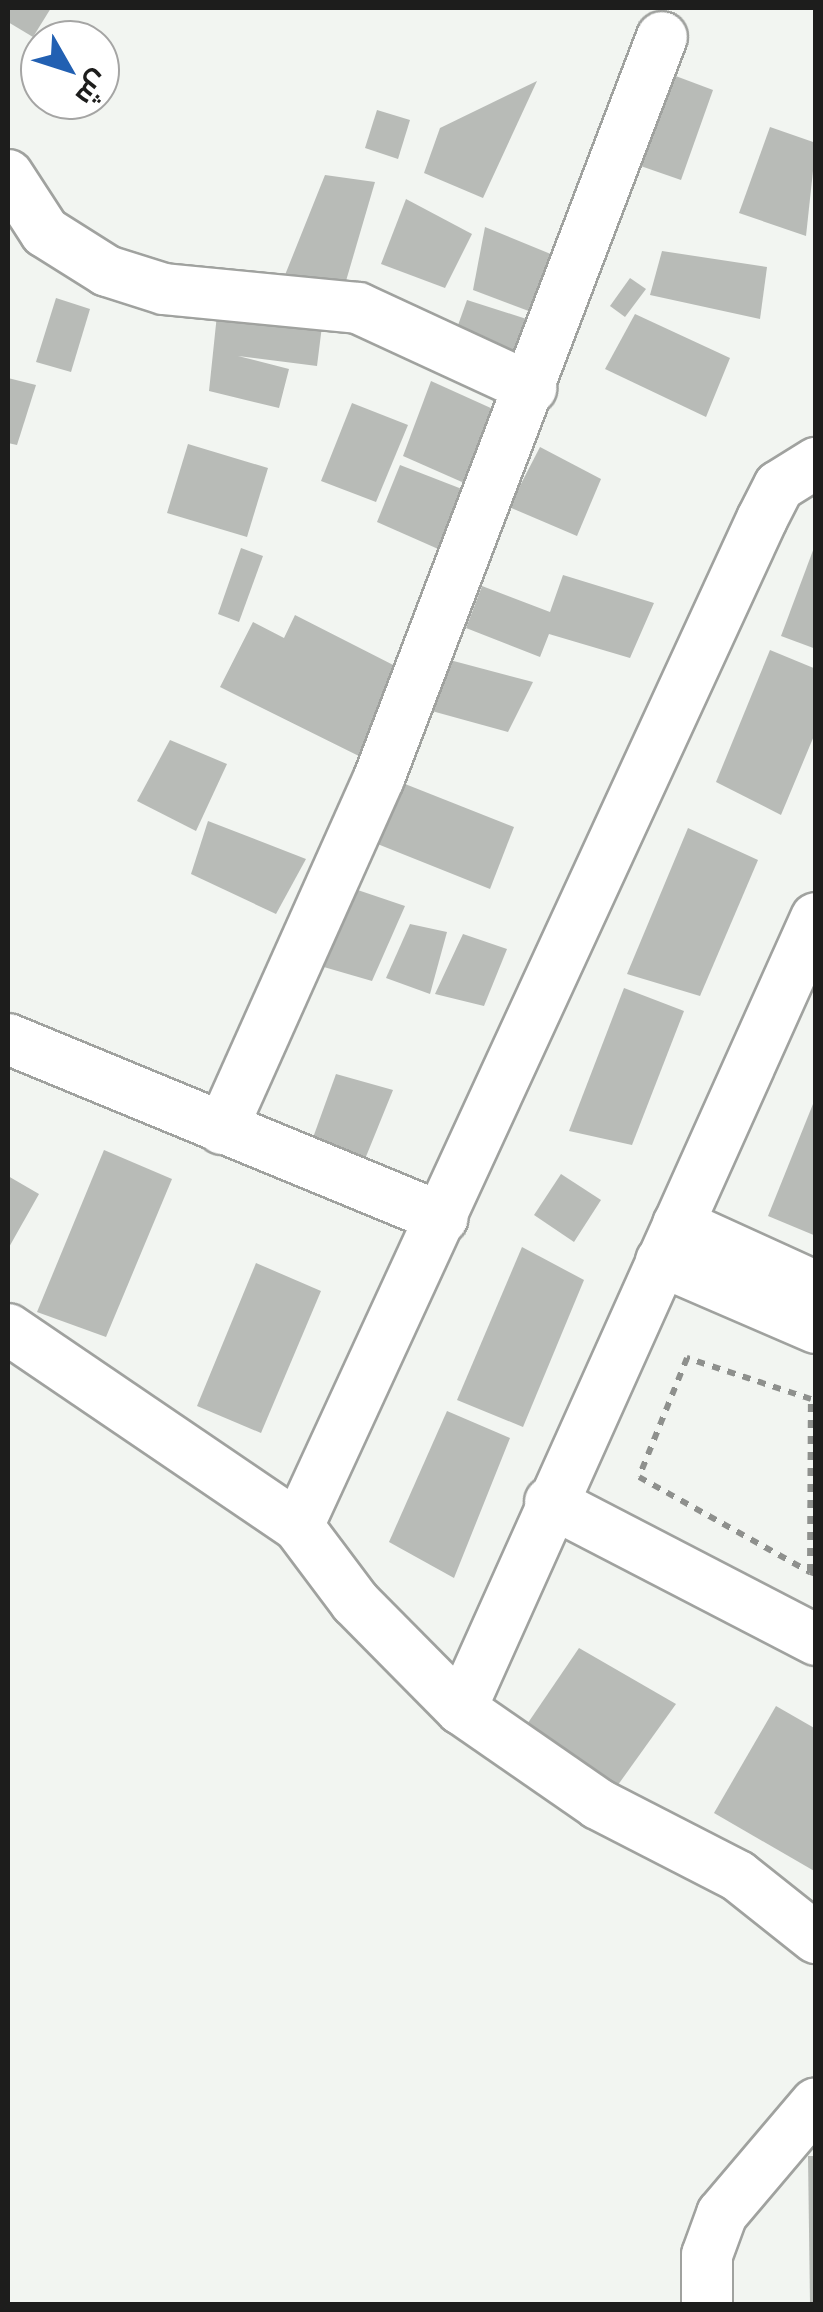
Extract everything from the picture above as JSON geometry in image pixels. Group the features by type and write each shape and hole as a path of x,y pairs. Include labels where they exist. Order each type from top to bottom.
{"street":[{"path":"222,1129 379,778 531,388 662,36"},
{"path":"8,174 44,232 107,271 164,289 358,308 531,388"},
{"path":"298,1526 762,519 779,486 816,463"},
{"path":"461,1709 550,1502 816,918"},
{"path":"8,1039 443,1218"},
{"path":"669,1242 816,1287"},
{"path":"669,1242 816,1328"},
{"path":"8,1329 298,1526 355,1602 461,1709 598,1804 738,1876 805,1931 816,1972"},
{"path":"550,1502 816,1640"},
{"path":"707,2304 707,2256 722,2214 816,2103"}],"path":[{"path":"687,1358 811,1400 813,1573 639,1477 687,1358"}],"building":[{"path":"8,8 51,8 44,20 20,20 20,29 8,22"},
{"path":"665,72 713,90 681,180 632,163"},
{"path":"537,81 483,198 424,173 440,128"},
{"path":"377,110 410,120 398,159 365,148"},
{"path":"770,127 816,143 806,236 739,213"},
{"path":"325,175 375,182 341,298 285,275"},
{"path":"406,199 472,234 445,288 381,264"},
{"path":"485,227 558,257 534,313 473,290"},
{"path":"662,251 767,267 760,319 650,295"},
{"path":"630,278 646,289 625,317 610,306"},
{"path":"56,298 90,309 71,372 36,362"},
{"path":"467,300 542,324 522,369 452,342"},
{"path":"218,305 323,318 317,366 238,356 289,369 279,408 209,391"},
{"path":"635,314 730,358 706,417 605,369"},
{"path":"8,378 36,385 17,445 8,443"},
{"path":"431,381 504,414 471,486 403,456"},
{"path":"352,403 408,425 376,502 321,481"},
{"path":"188,444 268,468 247,537 167,513"},
{"path":"540,447 601,479 577,536 509,507"},
{"path":"400,465 467,491 445,552 377,522"},
{"path":"816,545 816,649 781,636"},
{"path":"241,548 263,556 239,622 218,614"},
{"path":"563,575 654,603 630,658 549,634 540,657 466,628 482,586 550,612"},
{"path":"295,615 407,672 375,764 220,687 253,622 284,638"},
{"path":"770,650 816,669 816,731 781,815 716,782"},
{"path":"431,655 533,682 508,732 410,705"},
{"path":"170,740 227,764 196,831 137,801"},
{"path":"395,780 514,827 490,889 370,841"},
{"path":"208,821 306,859 276,914 191,874"},
{"path":"688,828 758,860 700,996 627,974"},
{"path":"337,883 405,906 372,981 310,963"},
{"path":"410,924 447,932 430,994 386,978"},
{"path":"463,934 507,949 484,1006 435,994"},
{"path":"624,988 684,1011 632,1145 569,1131"},
{"path":"336,1074 393,1090 363,1164 310,1146"},
{"path":"816,1099 816,1236 768,1216"},
{"path":"104,1150 172,1179 106,1337 37,1312"},
{"path":"561,1174 601,1200 574,1242 534,1215"},
{"path":"8,1176 39,1194 8,1249"},
{"path":"522,1247 584,1280 523,1427 457,1400"},
{"path":"256,1263 321,1291 261,1433 197,1406"},
{"path":"447,1411 510,1438 454,1578 389,1542"},
{"path":"579,1648 676,1704 605,1803 517,1739"},
{"path":"776,1706 816,1729 816,1872 714,1813"},
{"path":"808,2156 816,2156 816,2304 810,2304"}]}
